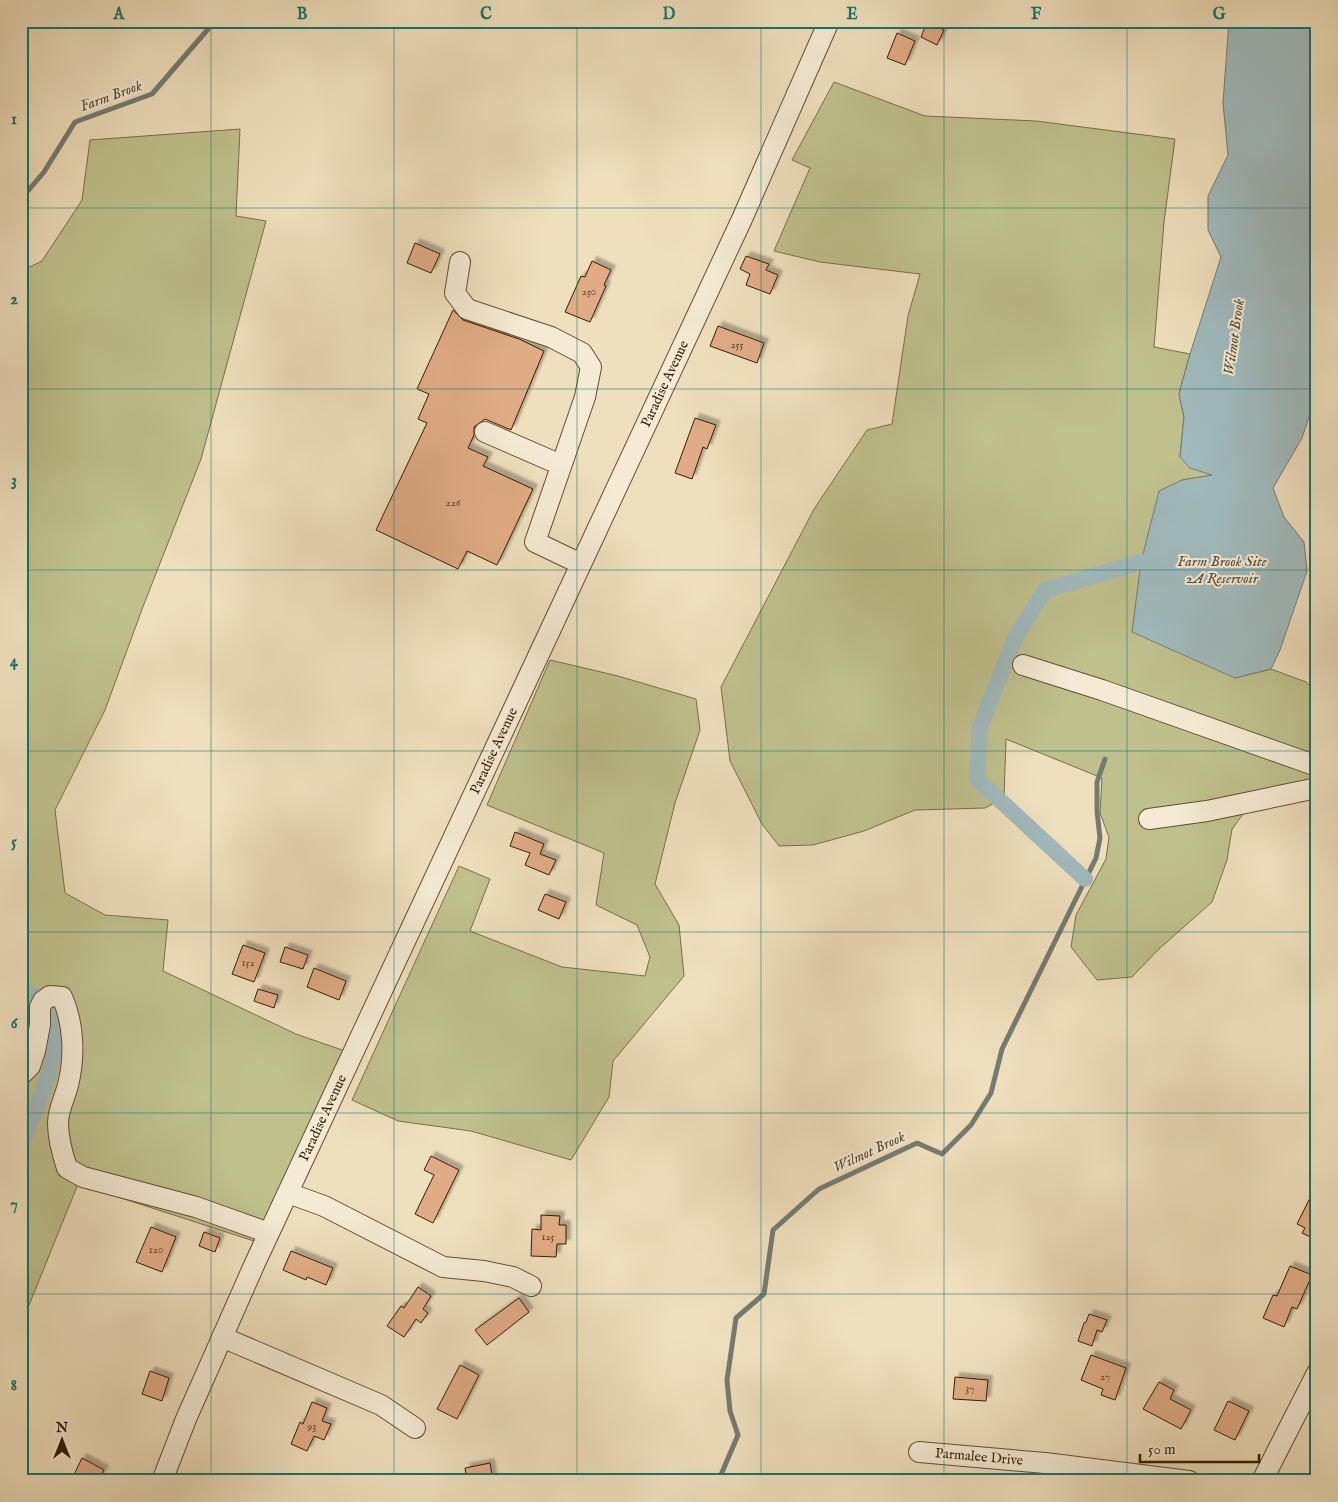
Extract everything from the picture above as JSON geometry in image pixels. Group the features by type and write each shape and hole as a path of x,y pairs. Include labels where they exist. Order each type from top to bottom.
{"street":[{"name":"Paradise Avenue","path":"162,1481 186,1419 222,1336 742,219 828,21"},
{"path":"460,262 455,293 467,309 551,337 582,353 591,368 585,397 535,542 581,564"},
{"path":"485,432 561,465"},
{"path":"1023,665 1102,690 1317,766"},
{"path":"1149,819 1208,811 1317,788"},
{"path":"21,1075 30,1066 35,1051 40,1025 40,1007 43,1001 50,996 62,997 68,1010 73,1057 58,1121 60,1149 67,1168 83,1177 196,1207 269,1233"},
{"path":"288,1193 324,1206 443,1267 484,1271 512,1277 531,1286"},
{"path":"222,1336 381,1405 415,1428"},
{"path":"1262,1481 1317,1373"},
{"name":"Parmalee Drive","path":"919,1452 1045,1464 1189,1481"}],"green space":[{"path":"834,82 925,116 1036,121 1175,139 1164,222 1154,347 1190,354 1179,394 1184,417 1180,457 1214,475 1182,480 1235,678 1271,669 1306,682 1317,693 1317,786 1254,799 1232,829 1227,860 1212,902 1159,949 1132,977 1097,980 1071,947 1076,915 1106,859 1109,837 1100,813 1102,778 1006,739 1004,798 985,808 915,810 864,831 813,845 779,846 762,824 730,761 721,687 814,509 867,430 892,424 908,316 920,274 820,262 774,251 810,168 792,160"},
{"path":"240,129 236,216 266,221 201,459 105,710 55,810 65,893 105,915 168,920 163,971 296,1034 345,1051 257,1242 78,1184 21,1325 21,271 42,261 82,200 90,140"},
{"path":"550,660 618,676 696,699 700,730 675,803 655,884 679,925 684,976 613,1061 609,1097 571,1160 471,1131 398,1121 352,1100 459,866 490,879 470,931 562,967 645,976 650,957 637,925 596,905 604,853 487,805"}],"water":[{"name":"Farm Brook Site 2A Reservoir","path":"1229,21 1317,21 1317,393 1302,438 1273,488 1284,517 1304,542 1307,571 1280,650 1271,669 1235,678 1132,632 1141,562 1159,491 1182,480 1212,475 1190,468 1180,457 1184,417 1179,394 1221,257 1208,230 1208,196 1228,155 1223,103"}],"building":[{"path":"927,22 944,30 937,45 921,37"},
{"path":"897,33 915,41 905,65 887,58"},
{"path":"415,243 440,254 431,273 407,263"},
{"path":"746,256 769,264 766,270 778,275 770,294 746,285 750,274 740,269"},
{"path":"592,261 611,270 590,322 565,312 581,276 585,277"},
{"path":"453,310 463,320 519,339 544,351 511,430 485,419 474,427 474,435 468,448 488,457 483,466 533,489 497,565 467,551 458,569 376,530 427,423 418,419 429,394 417,389"},
{"path":"718,326 764,343 757,363 710,346"},
{"path":"695,418 716,425 707,449 703,447 692,479 675,473"},
{"path":"515,832 544,844 540,854 556,860 549,875 525,865 530,853 510,846"},
{"path":"545,894 566,902 559,919 538,910"},
{"path":"243,945 265,953 254,982 232,974"},
{"path":"285,947 308,955 303,969 280,962"},
{"path":"314,968 346,981 339,1000 307,987"},
{"path":"258,989 278,995 274,1008 254,1001"},
{"path":"431,1156 459,1170 433,1223 415,1214 434,1175 424,1170"},
{"path":"1317,1184 1317,1240 1302,1233 1305,1228 1297,1224"},
{"path":"541,1215 560,1216 559,1225 566,1225 566,1244 557,1244 556,1257 531,1256 532,1229 541,1230"},
{"path":"151,1227 176,1237 162,1272 136,1262"},
{"path":"204,1232 220,1238 215,1252 199,1246"},
{"path":"291,1251 333,1268 326,1285 307,1277 306,1280 283,1270"},
{"path":"1290,1266 1312,1275 1297,1309 1292,1307 1284,1327 1263,1318 1273,1295 1277,1296"},
{"path":"418,1287 431,1296 423,1309 428,1313 421,1323 416,1319 404,1337 387,1326 401,1306 404,1308"},
{"path":"519,1298 529,1312 487,1345 475,1330"},
{"path":"1089,1314 1107,1320 1102,1332 1097,1330 1092,1346 1078,1341"},
{"path":"1091,1355 1126,1368 1115,1400 1101,1395 1103,1389 1081,1380"},
{"path":"460,1365 479,1375 457,1419 437,1409"},
{"path":"150,1371 169,1378 162,1401 142,1394"},
{"path":"955,1377 988,1380 986,1401 953,1399"},
{"path":"1159,1382 1174,1390 1170,1399 1191,1410 1181,1429 1143,1409"},
{"path":"1228,1401 1249,1411 1235,1440 1214,1430"},
{"path":"312,1402 327,1408 322,1421 331,1424 324,1440 314,1436 307,1451 291,1444 300,1422 303,1424"},
{"path":"82,1458 104,1470 98,1481 71,1481"},
{"path":"490,1463 493,1481 467,1481 465,1468"}],"waterway":[{"name":"Farm Brook","path":"21,199 44,172 75,122 152,94 215,21"},
{"path":"1085,879 977,779 980,727 1015,638 1045,590 1141,562 1163,565"},
{"name":"Wilmot Brook","path":"721,1481 720,1477 738,1435 730,1411 727,1380 736,1318 764,1294 773,1230 819,1189 917,1143 942,1154 971,1125 991,1093 1002,1049 1096,858 1100,838 1097,811 1097,782 1105,759"},
{"path":"21,992 38,998 44,1004 51,1018 54,1035 52,1063 21,1147"}]}
